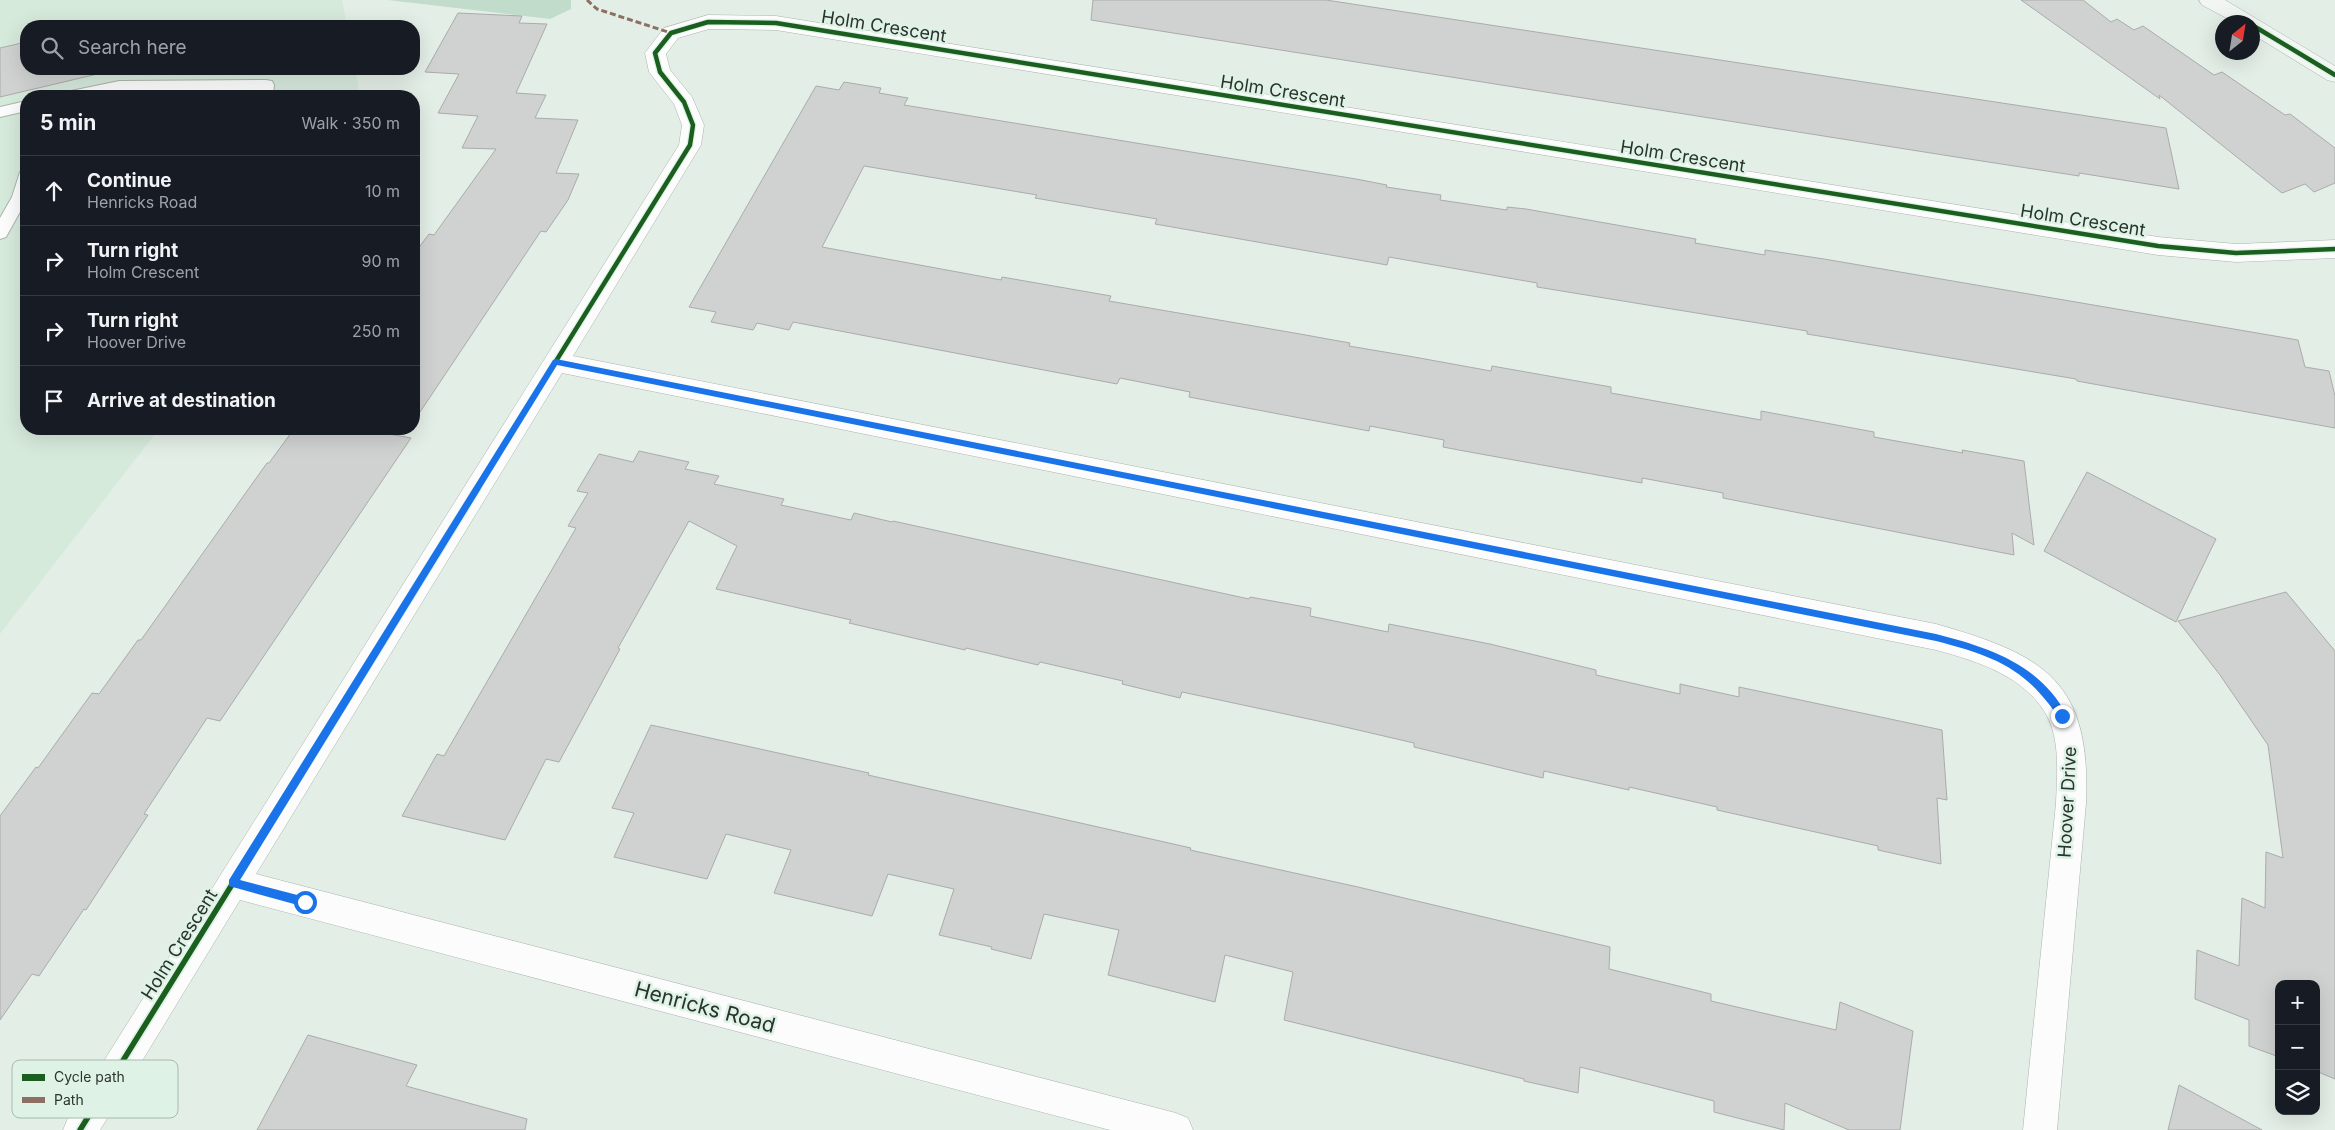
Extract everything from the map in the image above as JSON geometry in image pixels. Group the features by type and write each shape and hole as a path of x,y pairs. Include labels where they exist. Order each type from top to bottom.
{"street":[{"path":"2209,0 2236,15"},
{"name":"Holm Crescent","path":"123,1060 690,145 693,124 684,102 660,72 655,53 671,34 708,22 776,23 2158,246 2236,252 2335,249"},
{"path":"2260,29 2335,74"},
{"name":"Hoover Drive","path":"556,362 1926,635 1970,646 1999,657 2024,672 2047,693 2062,716 2071,742 2070,799 2040,1130"},
{"name":"Henricks Road","path":"233,883 1176,1130"},
{"name":"Holm Crescent","path":"80,1130 87,1118"}],"lane":[{"path":"100,90 119,86 266,84 266,90"},
{"path":"0,112 20,107"},
{"path":"0,233 20,197"}],"shaded area":[{"path":"0,0 342,0 346,20 20,20 20,75 356,75 359,90 20,90 20,435 154,435 0,634"},
{"path":"388,0 571,0 571,9 550,19"}],"building":[{"path":"1093,0 1326,0 2166,128 2179,189 2079,173 2079,176 1956,157 1091,20"},
{"path":"2021,0 2083,0 2111,22 2117,19 2134,30 2143,26 2214,75 2222,72 2285,115 2290,114 2335,148 2335,183 2314,192 2305,184 2282,193 2159,95 2160,99"},
{"path":"458,13 522,16 519,23 547,24 516,93 546,95 535,118 578,120 556,173 579,174 568,200 546,232 541,231 420,412 420,246 429,234 434,235 496,149 462,148 478,116 438,113 459,74 425,72"},
{"path":"20,43 20,75 93,75 30,90 20,90 20,92 0,97 0,48"},
{"path":"844,82 881,88 879,93 908,98 904,105 1356,179 1387,185 1386,187 1441,195 1440,200 1507,210 1507,207 1526,209 1696,239 1695,243 1765,255 1765,250 1824,259 2298,340 2305,367 2329,371 2335,396 2335,428 2077,381 2076,379 1807,334 1807,331 1537,287 1537,283 1389,257 1387,265 1155,224 1157,219 1035,198 1037,195 864,166 822,247 1001,280 1002,277 1111,296 1109,301 1350,343 1349,346 1491,371 1492,366 1611,387 1611,393 1761,420 1761,411 1874,432 1874,437 1963,453 1962,450 2024,461 2034,545 2012,533 2014,555 1723,498 1723,493 1642,478 1642,483 1464,451 1443,447 1444,440 1370,426 1369,431 1189,397 1190,392 1120,378 1117,384 793,322 789,330 757,323 753,330 711,322 716,312 689,307 816,86 839,90"},
{"path":"290,435 395,435 411,438 220,721 207,718 144,814 148,815 86,910 84,909 39,976 32,974 0,1020 0,816 36,767 38,768 92,693 99,694 138,640 141,640 267,463 269,463"},
{"path":"639,451 689,462 685,469 719,476 714,484 784,499 781,505 851,520 854,513 1249,599 1250,597 1311,608 1310,616 1388,632 1389,624 1490,644 1596,670 1596,675 1680,694 1680,684 1739,697 1739,687 1942,730 1947,800 1937,798 1941,864 1878,850 1878,846 1717,810 1717,807 1629,787 1629,790 1544,771 1543,778 1414,747 1414,743 1332,724 1182,692 1180,698 1122,684 1123,681 1040,662 1038,665 966,648 965,650 849,623 851,620 716,589 737,546 689,521 618,648 620,649 559,762 546,759 505,840 402,816 437,754 444,756 576,528 568,526 588,493 577,491 599,454 633,462"},
{"path":"2087,472 2216,539 2176,622 2044,551"},
{"path":"2286,592 2335,651 2335,1079 2320,1073 2320,980 2275,980 2275,1056 2249,1046 2249,1020 2195,999 2197,950 2239,966 2242,898 2265,908 2266,852 2283,858 2268,745 2220,675 2178,621"},
{"path":"651,725 869,773 868,775 1191,848 1190,850 1358,887 1610,947 1609,969 1711,994 1711,1001 1836,1030 1840,1002 1913,1031 1900,1130 1849,1130 1785,1103 1784,1130 1714,1112 1714,1101 1580,1067 1578,1093 1524,1081 1524,1079 1284,1020 1293,972 1225,955 1215,1002 1108,975 1119,930 1044,914 1031,959 991,949 992,947 939,935 954,889 888,874 872,916 774,893 791,850 726,834 707,879 614,857 634,813 612,808"},
{"path":"308,1035 417,1065 406,1086 527,1119 525,1130 257,1130"},
{"path":"2179,1085 2262,1130 2168,1130"}],"marked path":[{"path":"587,0 597,9 671,33"}],"cycle path":[{"path":"123,1060 690,145 693,125 684,102 660,72 655,53 671,33 708,22 776,23 2158,246 2236,253 2335,249"},
{"path":"2260,30 2335,75"},
{"path":"80,1130 87,1118"}],"route":[{"path":"305,902 233,883 556,362 1936,637 1970,646 1999,657 2024,672 2047,693 2062,716"}]}
